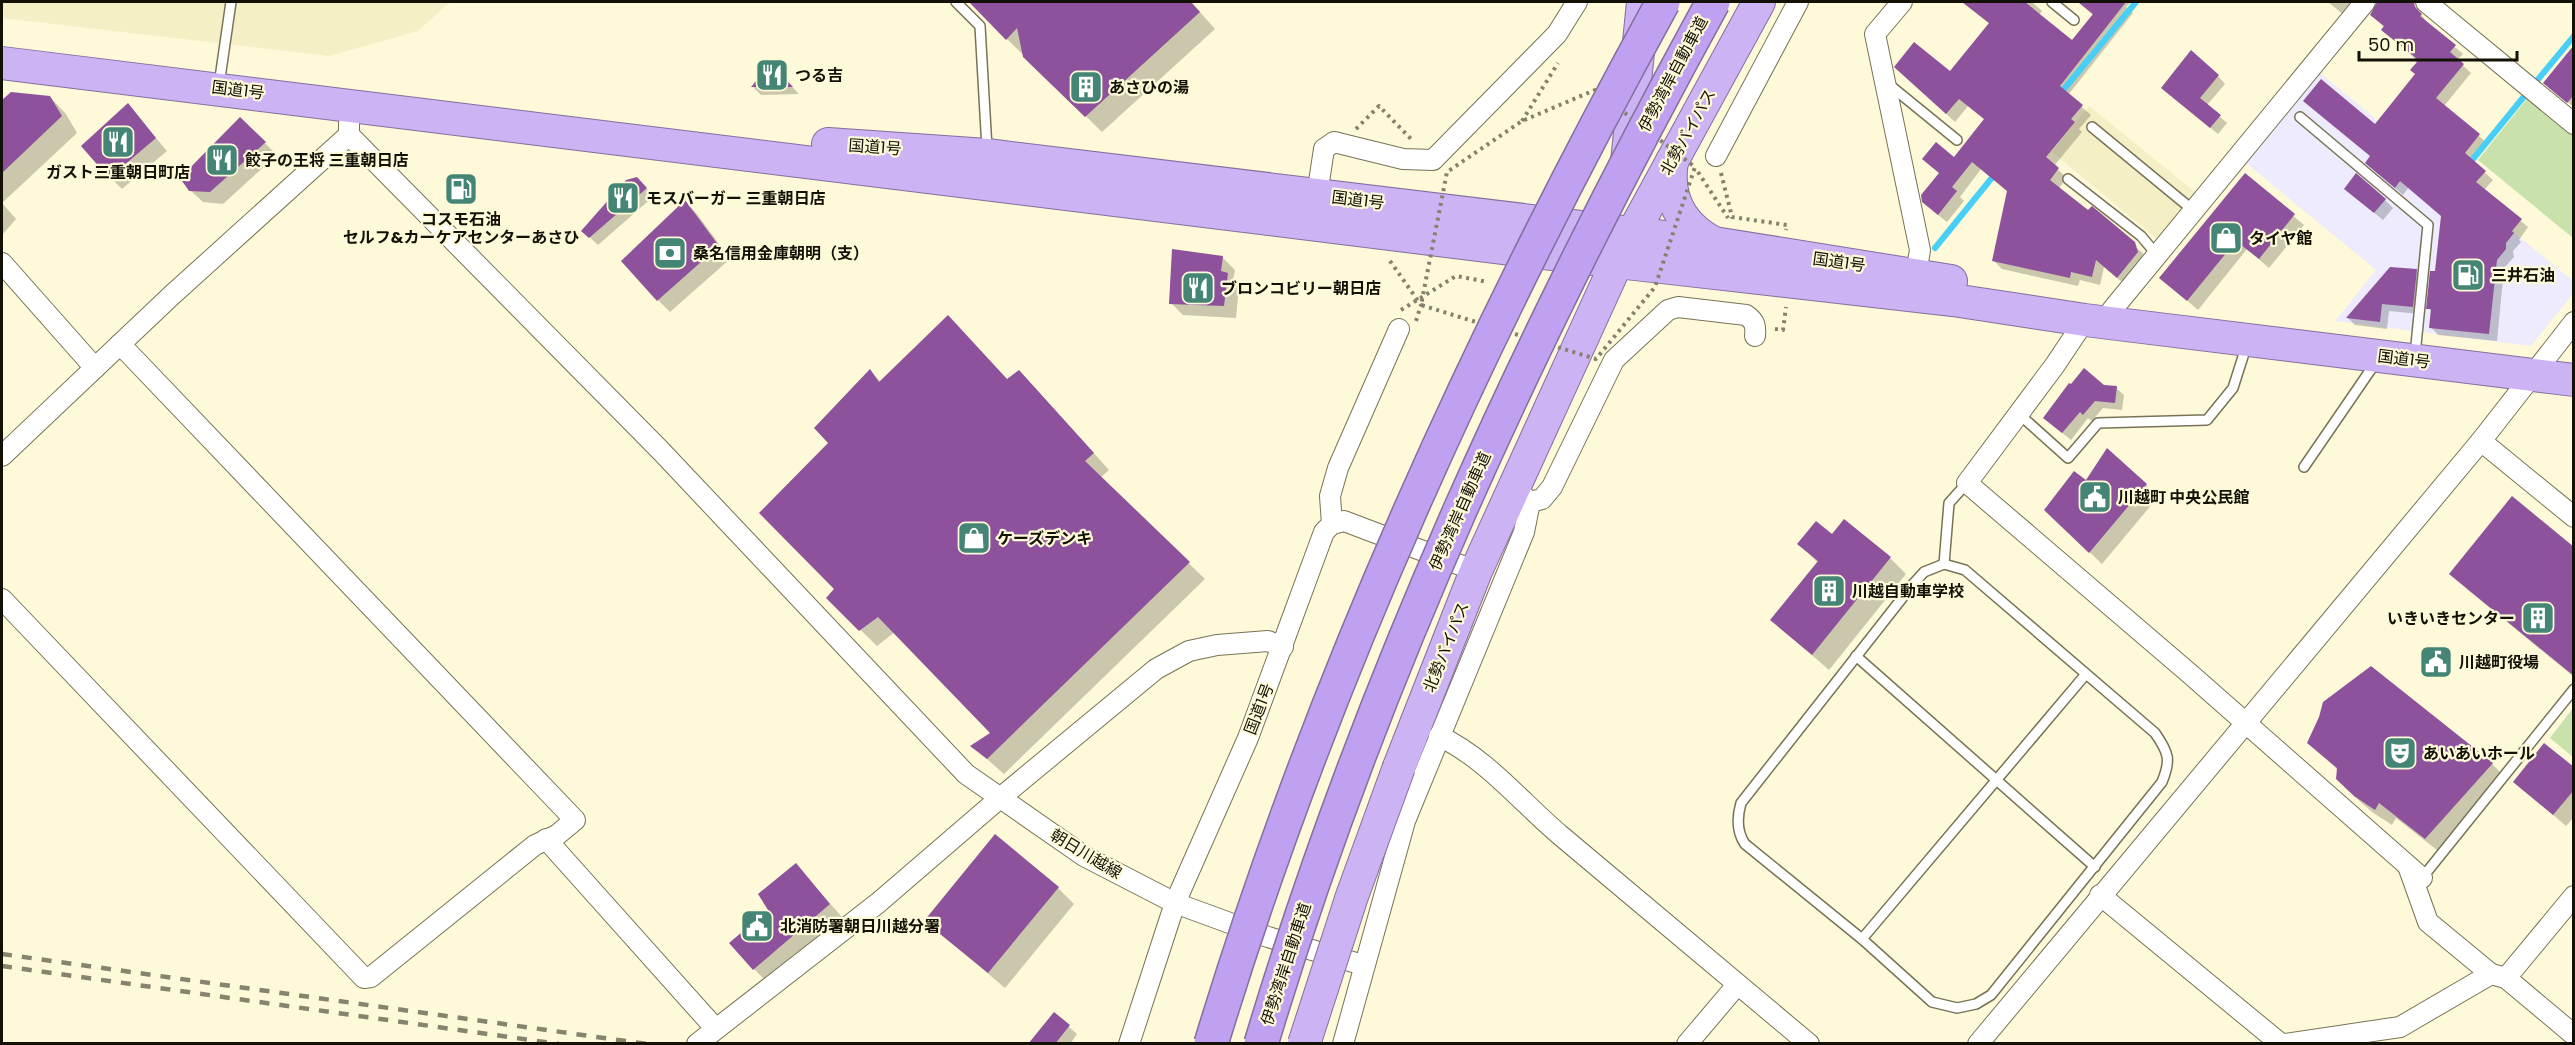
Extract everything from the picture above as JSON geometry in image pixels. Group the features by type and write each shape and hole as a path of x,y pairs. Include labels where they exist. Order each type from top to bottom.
{"highway":[{"name":"北勢バイパス","path":"1623,242 1643,2"},
{"path":"1211,1044 1276,847 1323,722 1379,584 1447,429 1517,281 1602,111 1663,2"},
{"name":"伊勢湾岸自動車道","path":"1261,1044 1319,863 1369,728 1490,441 1645,126 1713,2"},
{"name":"北勢バイパス","path":"1304,1044 1352,896 1399,767 1476,571 1521,495 1623,242 1684,164 1755,10"},
{"name":"国道1号","path":"2,63 218,88 349,120 474,119 987,155 1317,195 1623,242 1953,300 2098,315 2241,338 2574,380"},
{"name":"国道1号","path":"474,119 1623,242 1714,243 1916,274 2098,315"},
{"path":"1684,164 1670,191 1675,204 1689,226 1700,236 1714,243"}],"street":[{"path":"1317,195 1324,149 1334,142 1402,159 1432,160 1557,34 1577,2"},
{"path":"1721,159 1780,34 1798,2"},
{"path":"1902,2 1875,34 1920,250 1916,274"},
{"path":"2365,2 2157,255 2098,315 2055,366 1967,483 2172,658 2414,871 2428,922 2574,1037"},
{"path":"2426,2 2574,124"},
{"path":"1755,10 1780,34"},
{"path":"2,456 349,120"},
{"name":"朝日川越線","path":"349,120 966,774 1084,856 1175,903"},
{"path":"2,263 95,368"},
{"path":"1342,1044 1405,821 1524,532 1521,495 1542,499 1552,487 1614,360 1668,309 1678,307 1746,315 1753,319 1756,332"},
{"path":"1978,1044 2481,441 2574,322"},
{"path":"1399,329 1338,468 1330,496 1332,524 1344,521 1355,524 1476,571"},
{"path":"2,599 364,978 371,977 535,845 557,835 575,820 120,344"},
{"path":"2481,441 2574,517"},
{"name":"国道1号","path":"1130,1044 1175,903 1248,738 1283,647 1318,543 1332,524"},
{"path":"697,1044 878,903 1000,798 1172,658 1189,651 1217,645 1268,641 1283,647"},
{"path":"1439,736 1467,752 1514,790 1545,822 1809,1044"},
{"path":"546,839 715,1028"},
{"path":"2100,895 2283,1044 2394,1036 2400,1027 2498,976 2574,896"},
{"path":"1175,903 1268,937 1363,966"},
{"path":"1687,1044 1737,985"}],"lane":[{"path":"218,88 231,2"},
{"path":"956,2 980,26 987,155"},
{"path":"2052,2 2073,20"},
{"path":"1883,80 1957,140"},
{"path":"2300,117 2428,225 2414,360"},
{"path":"2092,127 2194,211"},
{"path":"2068,179 2141,236 2157,255"},
{"path":"2019,414 2068,458 2098,423 2207,420 2233,388 2241,338"},
{"path":"2304,467 2380,356"},
{"path":"1944,564 1949,503 1967,483"},
{"path":"1944,564 1965,570 2155,733 2168,756 2168,767 2162,782 1990,995 1976,1004 1957,1008 1932,1002 1862,939 1745,844 1741,838 1737,819 1741,803 1924,572 1944,564"},
{"path":"1856,656 2095,867"},
{"path":"1862,939 1994,780 2086,674"},
{"path":"2414,871 2574,689"},
{"path":"2566,1044 2574,1037"}],"path":[{"path":"1522,121 1561,57"},
{"path":"1346,144 1348,136 1379,106 1415,143"},
{"path":"1721,159 1720,173 1732,217 1787,225 1786,232 1797,234"},
{"path":"1684,164 1729,220 1739,225"},
{"path":"1379,260 1390,261 1421,305"},
{"path":"1756,332 1783,330 1787,301"}],"shaded area":[{"path":"2,2 450,2 418,31 329,56 2,18"},
{"path":"2319,72 2573,281 2573,294 2531,346 2335,321 2376,270 2246,163"},
{"path":"2089,106 2195,192 2157,239 2052,152"}],"green space":[{"path":"2529,96 2573,132 2573,238 2478,160"},
{"path":"2573,708 2573,757 2550,738"}],"building":[{"name":"あさひの湯","path":"969,2 1191,2 1200,12 1085,117 1023,57 1017,28 1006,40"},
{"path":"1962,2 2025,2 2072,40 2093,14 2078,2 2126,2 2060,86 2083,105 2071,119 2075,122 2046,157 2059,168 2050,180 2088,210 2092,206 2135,242 2138,252 2117,278 2096,260 2092,277 2071,272 2070,278 1992,261 2007,191 1972,162 1952,187 1957,191 1938,215 1922,202 1921,195 1939,173 1922,159 1936,142 1954,157 1984,119 1959,99 1946,114 1894,67 1914,42 1950,71 1989,23"},
{"path":"2377,2 2414,2 2415,7 2422,14 2420,16 2456,45 2450,52 2464,64 2436,98 2480,134 2465,153 2486,171 2476,182 2522,219 2512,231 2514,233 2506,243 2506,249 2497,260 2489,334 2429,328 2431,309 2426,309 2430,271 2435,271 2441,216 2400,181 2395,188 2365,163 2370,156 2303,101 2321,79 2375,124 2415,74 2410,70 2417,62 2414,60 2416,58 2381,30 2384,26 2370,15"},
{"path":"2574,45 2574,95 2567,103 2543,83"},
{"path":"2191,50 2219,75 2200,98 2221,115 2210,128 2161,88"},
{"name":"つる吉","path":"771,63 793,87 751,87"},
{"path":"11,92 50,96 62,116 2,173 2,100"},
{"name":"ガスト三重朝日町店","path":"128,103 156,138 109,178 81,146"},
{"name":"餃子の王将 三重朝日店","path":"240,117 266,142 210,192 189,191 180,178"},
{"path":"2245,173 2295,214 2259,259 2236,241 2187,301 2159,278"},
{"path":"2356,173 2386,199 2374,213 2344,189"},
{"name":"モスバーガー 三重朝日店","path":"637,177 647,188 589,238 581,231 626,180"},
{"name":"桑名信用金庫朝明（支）","path":"685,200 719,246 657,301 621,261"},
{"name":"ブロンコビリー朝日店","path":"1172,249 1223,256 1221,271 1228,273 1224,306 1169,304"},
{"path":"2390,267 2417,269 2413,307 2382,304 2380,322 2346,318"},
{"name":"ケーズデンキ","path":"948,315 1007,379 1019,370 1094,453 1085,461 1190,562 987,759 970,746 990,733 878,617 859,631 826,598 834,589 759,513 828,443 814,428 870,369 879,382"},
{"path":"2084,368 2104,385 2117,386 2115,403 2095,401 2083,415 2080,412 2062,433 2043,418 2069,383 2071,384"},
{"name":"川越町 中央公民館","path":"2107,448 2147,484 2089,553 2044,510 2074,471 2086,480"},
{"name":"いきいきセンター","path":"2512,496 2574,547 2574,676 2449,574"},
{"name":"川越自動車学校","path":"1844,519 1891,557 1812,655 1770,620 1818,561 1797,544 1816,521 1832,534"},
{"name":"あいあいホール","path":"2371,666 2493,763 2425,839 2379,803 2375,810 2354,796 2336,779 2337,768 2307,743 2323,702"},
{"path":"2544,743 2574,767 2574,790 2553,815 2513,782"},
{"path":"995,834 1059,887 988,973 924,921"},
{"path":"796,863 830,904 753,970 729,943 768,910 758,894"},
{"path":"1054,1012 1070,1025 1055,1044 1028,1044"}],"waterway":[{"path":"2060,94 2136,2"},
{"path":"2535,83 2574,36"},
{"path":"2469,164 2526,94"},
{"path":"1935,248 1995,174"}],"railway":[{"path":"2,954 647,1044"},
{"path":"2,966 559,1044"}],"place":[{"name":"つる吉","path":"772,75"},
{"name":"あさひの湯","path":"1086,87"},
{"name":"ガスト三重朝日町店","path":"118,142"},
{"name":"餃子の王将 三重朝日店","path":"222,160"},
{"name":"コスモ石油 セルフ&カーケアセンターあさひ","path":"461,189"},
{"name":"モスバーガー 三重朝日店","path":"623,198"},
{"name":"タイヤ館","path":"2226,238"},
{"name":"桑名信用金庫朝明（支）","path":"670,253"},
{"name":"三井石油","path":"2468,275"},
{"name":"ブロンコビリー朝日店","path":"1198,288"},
{"name":"川越町 中央公民館","path":"2095,497"},
{"name":"ケーズデンキ","path":"974,538"},
{"name":"川越自動車学校","path":"1829,591"},
{"name":"いきいきセンター","path":"2538,618"},
{"name":"川越町役場","path":"2436,662"},
{"name":"あいあいホール","path":"2400,753"},
{"name":"北消防署朝日川越分署","path":"757,926"}]}
